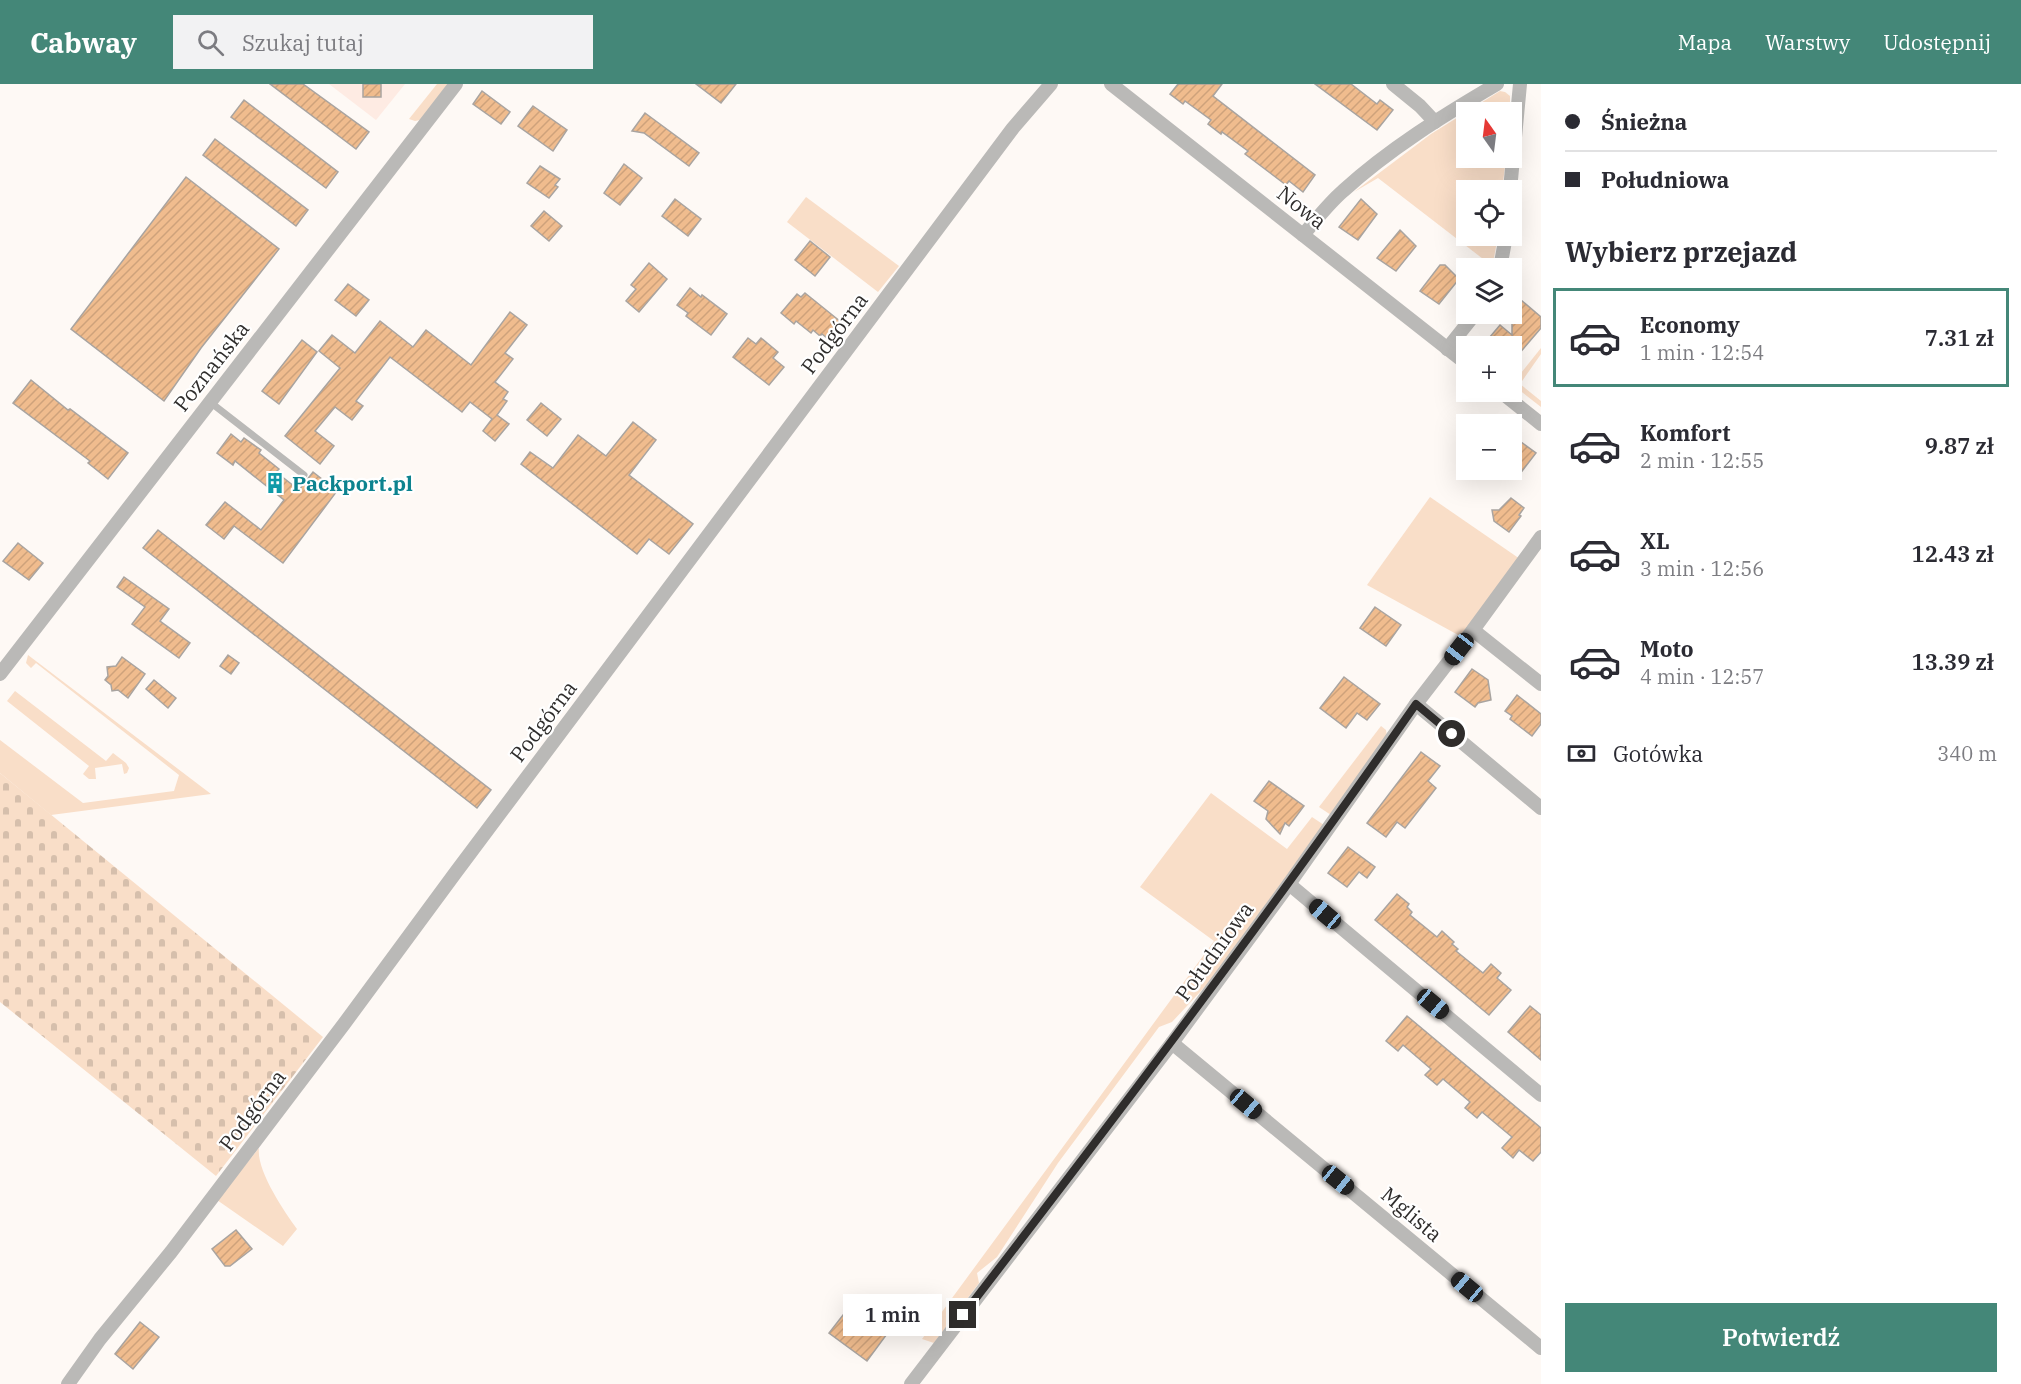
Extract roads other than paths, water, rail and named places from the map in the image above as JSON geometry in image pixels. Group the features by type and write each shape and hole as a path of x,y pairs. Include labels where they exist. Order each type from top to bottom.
{"street":[{"name":"Poznańska","path":"0,674 456,84"},
{"name":"Podgórna","path":"68,1384 100,1339 171,1252 344,1024 1013,128 1051,84"},
{"name":"Nowa","path":"1111,84 1456,356"},
{"path":"1393,84 1420,106 1435,122"},
{"path":"1303,235 1341,192 1435,122 1497,84"},
{"path":"1511,180 1520,84"},
{"path":"1447,349 1467,324"},
{"path":"1514,402 1541,424"},
{"name":"Południowa","path":"911,1384 1290,884 1416,704 1541,537"},
{"path":"1473,630 1541,684"},
{"path":"1416,704 1541,808"},
{"path":"1290,884 1541,1095"},
{"name":"Mglista","path":"1172,1042 1541,1348"}],"lane":[{"path":"210,402 304,475"}],"place":[{"name":"Packport.pl","path":"275,483"}]}
